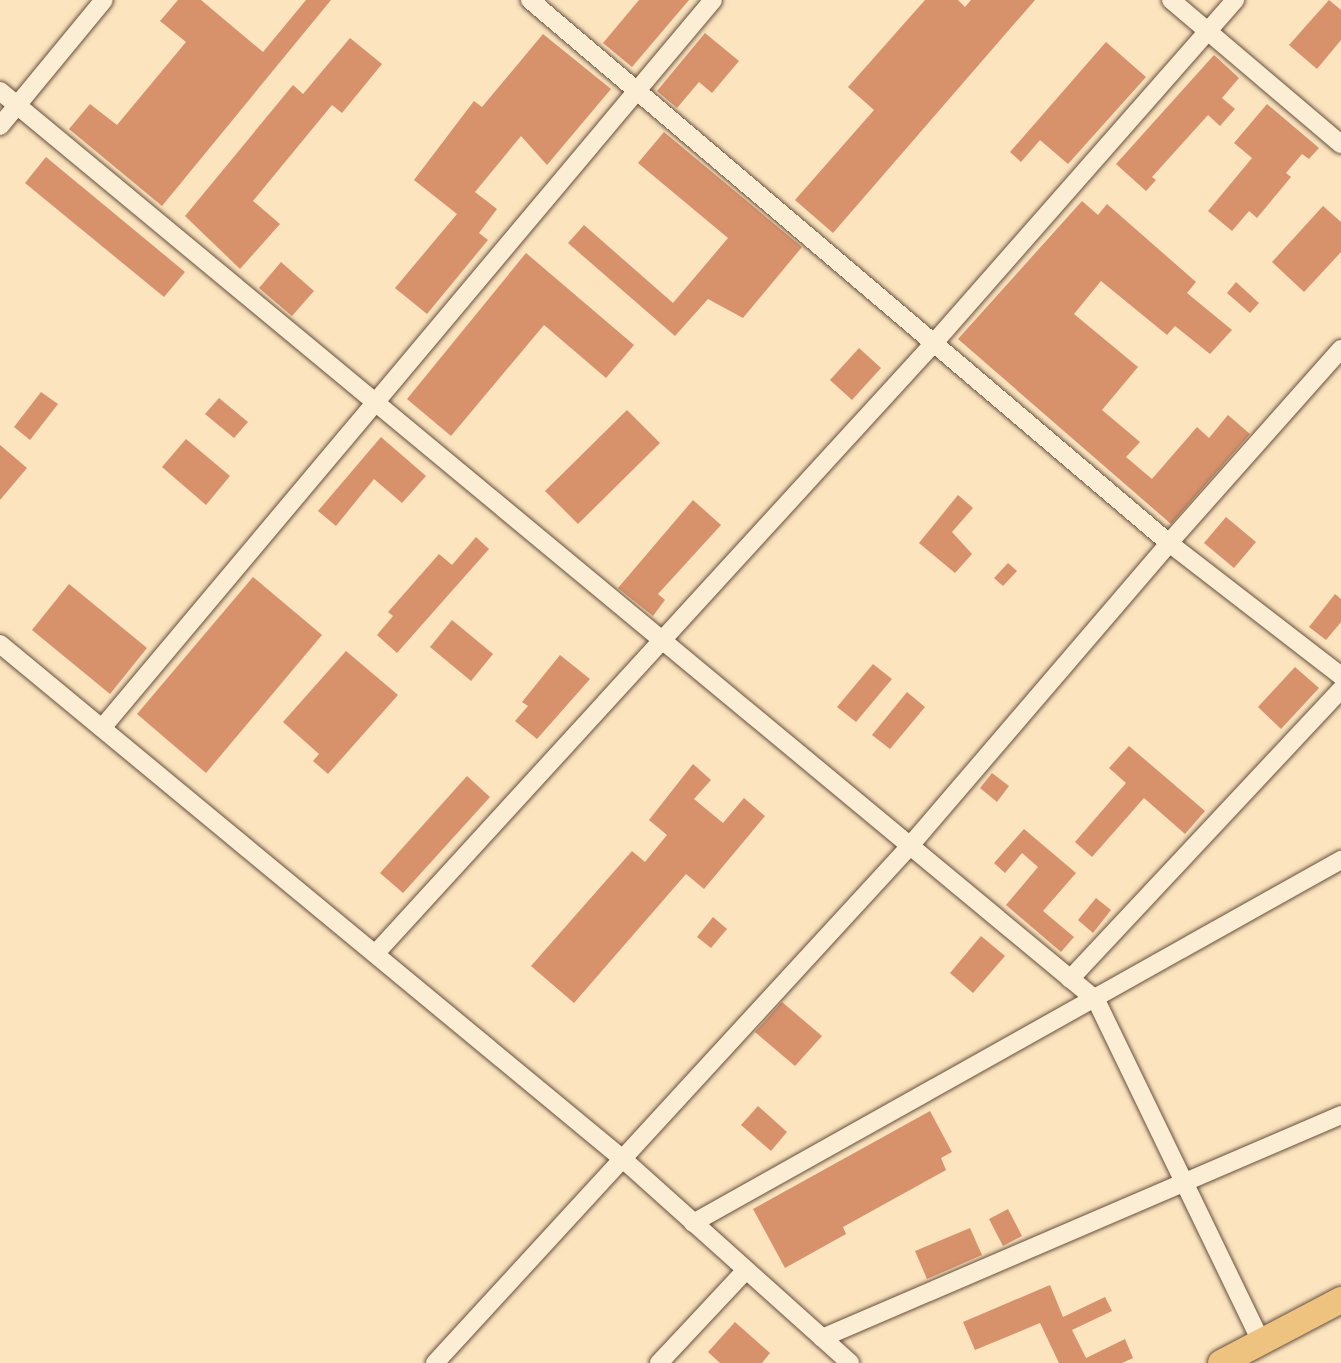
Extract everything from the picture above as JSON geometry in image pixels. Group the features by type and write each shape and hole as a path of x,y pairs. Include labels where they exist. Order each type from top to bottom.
{"highway":[{"path":"1221,1363 1341,1300"}],"street":[{"path":"0,126 104,0"},
{"path":"530,0 639,89 933,344 1169,543 1341,676"},
{"path":"102,728 713,0"},
{"path":"1171,0 1341,144"},
{"path":"376,953 933,344 1235,0"},
{"path":"0,91 377,401 908,848 1096,1000 1261,1342"},
{"path":"435,1363 624,1160 908,848 1169,543 1341,349"},
{"path":"0,644 624,1160 850,1363"},
{"path":"1070,979 1341,689"},
{"path":"693,1223 1096,1000 1341,860"},
{"path":"822,1338 1181,1180 1341,1115"},
{"path":"659,1363 746,1270"}],"building":[{"path":"178,0 201,0 263,52 306,0 331,0 162,206 69,129 90,104 117,125 186,42 160,21"},
{"path":"639,0 689,0 632,67 603,43"},
{"path":"925,0 958,0 965,7 971,0 1035,0 833,233 795,200 874,110 848,87"},
{"path":"1329,0 1341,10 1341,40 1317,69 1289,45"},
{"path":"705,33 739,61 712,93 699,82 677,108 657,91"},
{"path":"543,34 611,89 547,165 521,136 475,192 497,209 479,233 488,240 427,314 395,288 457,214 414,180 474,101 482,107"},
{"path":"350,38 382,64 342,113 332,105 253,201 280,224 240,269 185,216 293,85 303,94"},
{"path":"1106,42 1146,77 1068,164 1040,140 1021,162 1010,152"},
{"path":"1214,55 1239,78 1222,98 1235,109 1220,126 1208,115 1152,177 1156,180 1146,191 1116,164"},
{"path":"1267,104 1319,148 1309,159 1302,154 1286,173 1291,177 1257,218 1249,211 1232,231 1208,211 1252,158 1234,143"},
{"path":"664,132 802,247 743,318 708,299 675,336 568,243 584,225 673,303 728,238 638,163"},
{"path":"46,157 185,272 164,297 25,183"},
{"path":"1082,201 1098,215 1107,204 1196,282 1187,293 1232,330 1210,354 1175,326 1167,335 1101,281 1074,314 1138,367 1102,410 1140,442 1126,457 1152,479 1197,427 1209,438 1228,415 1250,434 1171,524 958,339"},
{"path":"1323,206 1341,222 1341,252 1304,292 1272,262"},
{"path":"526,253 634,345 606,378 544,325 451,436 407,399"},
{"path":"281,262 314,291 292,316 259,288"},
{"path":"1236,282 1259,303 1250,313 1227,293"},
{"path":"859,348 881,368 852,400 830,380"},
{"path":"41,392 58,404 30,440 14,427"},
{"path":"219,398 248,422 234,438 205,414"},
{"path":"627,410 660,443 578,524 545,491"},
{"path":"381,437 426,476 402,503 374,479 336,526 318,511"},
{"path":"186,439 230,476 206,505 162,467"},
{"path":"0,445 27,468 0,500"},
{"path":"958,495 973,508 952,532 972,554 955,573 919,543"},
{"path":"693,500 721,525 658,594 665,600 653,616 618,588"},
{"path":"1226,517 1256,542 1234,568 1204,543"},
{"path":"476,537 489,549 397,653 377,635 393,616 388,612 439,554 452,565"},
{"path":"1008,563 1017,571 1003,586 994,578"},
{"path":"253,577 322,635 206,773 137,714"},
{"path":"69,584 147,648 110,694 32,630"},
{"path":"1335,594 1341,599 1341,622 1326,640 1309,627"},
{"path":"452,620 493,654 471,681 430,647"},
{"path":"346,651 398,695 328,774 313,761 319,754 283,722"},
{"path":"560,655 590,679 537,739 515,721 528,706 522,702"},
{"path":"873,664 892,679 856,722 837,707"},
{"path":"1295,667 1319,688 1281,729 1258,707"},
{"path":"907,692 925,707 890,749 872,735"},
{"path":"1129,746 1205,811 1185,834 1144,798 1092,857 1075,842 1126,783 1109,768"},
{"path":"693,764 711,780 694,799 723,823 744,798 765,816 704,889 686,874 574,1003 531,966 632,851 645,862 667,835 649,820"},
{"path":"992,773 1009,786 997,802 980,788"},
{"path":"467,776 490,797 403,893 380,873"},
{"path":"1024,829 1076,873 1043,911 1074,937 1061,952 1006,905 1038,867 1022,853 1005,873 994,863"},
{"path":"1096,898 1111,910 1093,933 1078,920"},
{"path":"713,917 727,929 711,948 697,937"},
{"path":"981,936 1005,956 973,993 950,973"},
{"path":"782,1002 822,1036 795,1066 755,1032"},
{"path":"758,1106 787,1132 771,1151 741,1125"},
{"path":"930,1111 952,1152 941,1158 946,1170 843,1227 846,1234 785,1268 753,1209"},
{"path":"1008,1209 1022,1236 1003,1246 989,1219"},
{"path":"970,1228 982,1255 927,1279 915,1251"},
{"path":"1050,1285 1063,1317 1105,1297 1112,1311 1072,1330 1086,1358 1125,1339 1133,1358 1122,1363 1059,1363 1040,1323 975,1350 963,1322"},
{"path":"735,1322 770,1353 762,1363 720,1363 708,1352"}]}
